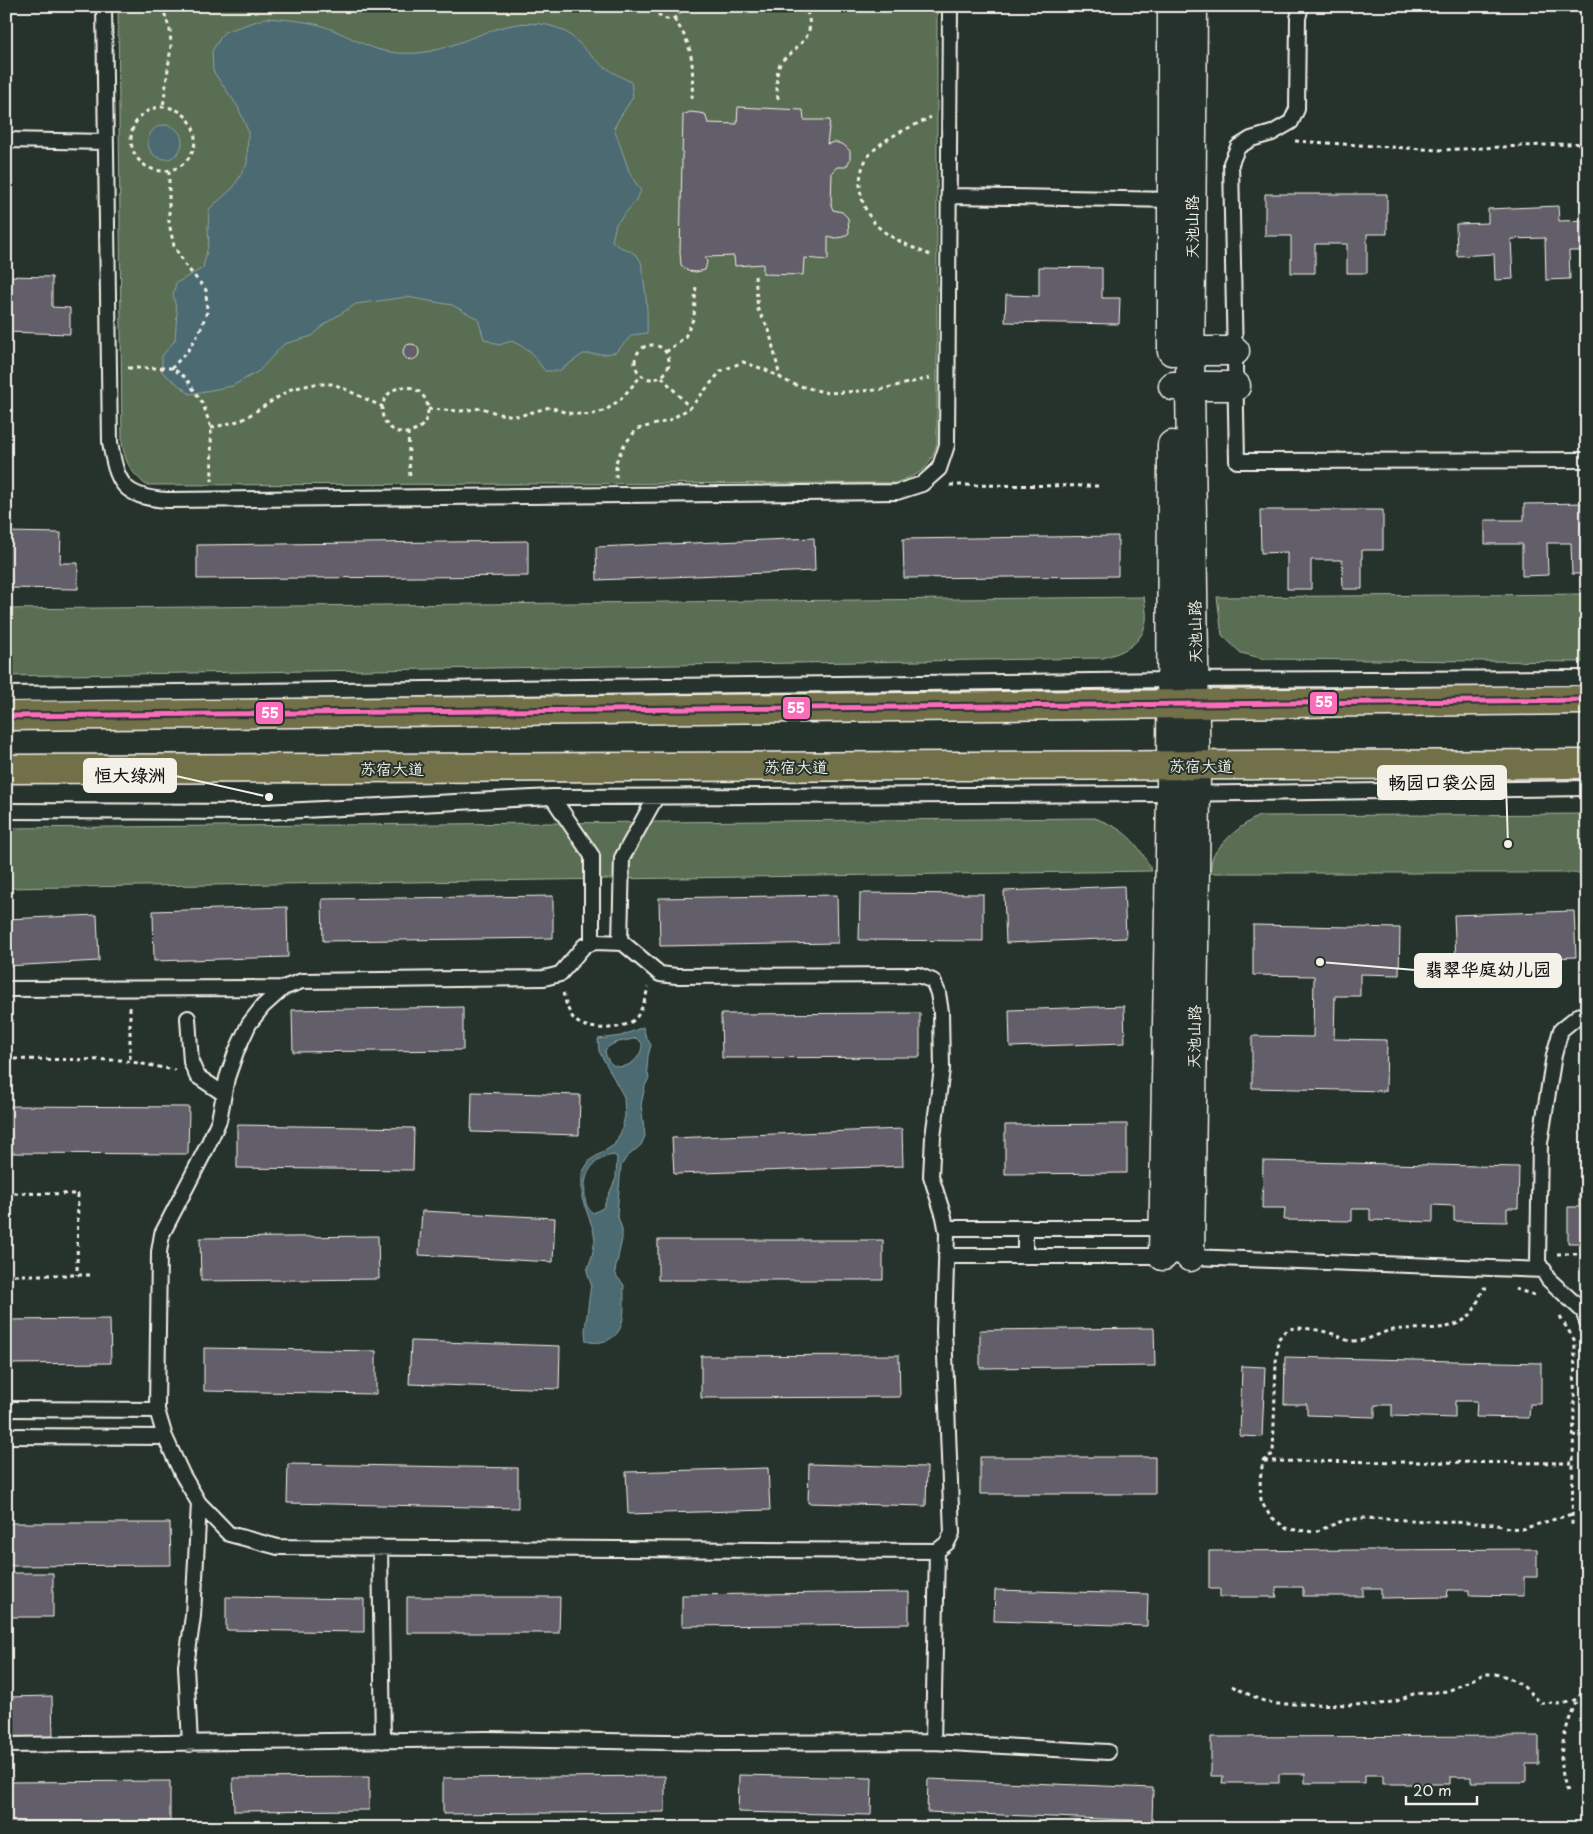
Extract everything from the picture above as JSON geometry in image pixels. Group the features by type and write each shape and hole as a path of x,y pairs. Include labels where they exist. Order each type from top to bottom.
{"main road":[{"path":"6,716 1183,692 1587,700"},
{"name":"苏宿大道","path":"6,769 1587,764"}],"street":[{"name":"天池山路","path":"1172,6 1181,200 1183,794 1190,1258"},
{"name":"天池山路","path":"1181,200 1193,6"},
{"path":"1181,352 1235,351"},
{"path":"1181,386 1236,386"},
{"path":"1163,1256 1183,794"}],"lane":[{"path":"104,6 110,442 114,465 122,485 146,498 211,499 897,492 922,484 939,469 947,445 950,6"},
{"path":"1301,6 1298,18 1297,109 1291,122 1272,133 1252,139 1238,147 1231,163 1237,461 1587,460"},
{"path":"6,140 106,142"},
{"path":"950,196 1181,200"},
{"path":"6,694 1183,692 1587,678"},
{"path":"6,811 265,812 552,797 1183,794 1587,788"},
{"path":"552,797 592,856 592,943"},
{"path":"620,943 622,858 656,797"},
{"path":"6,989 283,988 302,981 544,978 560,974 584,946 592,943 620,943 630,948 660,974 676,976 918,975 933,981 938,993 941,1012 942,1069 930,1176 946,1228 944,1330 952,1533 947,1543 937,1550 278,1546 229,1534 199,1503 182,1474 165,1438 157,1410 159,1252 162,1234 219,1120 236,1052 249,1024 263,1006 283,988"},
{"path":"1587,1013 1578,1016 1561,1030 1554,1055 1540,1142 1538,1262 1548,1279 1582,1311 1587,1322"},
{"path":"188,1018 191,1062 197,1076 224,1094"},
{"path":"946,1228 1164,1228"},
{"path":"1025,1228 1025,1256"},
{"path":"946,1256 1163,1256 1544,1270"},
{"path":"6,1408 157,1410"},
{"path":"6,1436 165,1438"},
{"path":"190,1744 186,1666 193,1616 199,1503"},
{"path":"380,1547 383,1741"},
{"path":"933,1742 937,1550"},
{"path":"6,1746 487,1739 725,1743 933,1742 1108,1752"}],"path":[{"path":"162,6 170,30 171,46 163,107"},
{"path":"657,6 659,15 666,19 674,19 681,13 682,6"},
{"path":"778,100 777,76 780,64 803,43 809,30 805,6"},
{"path":"674,19 686,35 692,58 692,100"},
{"path":"949,263 906,244 881,230 867,213 860,192 860,176 868,158 885,141 950,107"},
{"path":"173,108 190,121 195,131 196,141 188,161 170,171 159,171 149,168 140,161 134,152 131,142 136,122 143,114 152,109 173,108"},
{"path":"1291,141 1439,150 1587,143"},
{"path":"170,171 169,223 174,246 186,266 206,290 207,312 190,348 172,368"},
{"path":"755,276 758,310 769,330 780,377"},
{"path":"666,352 685,338 694,317 696,284"},
{"path":"645,346 656,346 666,352 670,362 669,368 662,377 651,380 640,376 635,365 637,354 640,350 645,346"},
{"path":"615,495 616,462 624,444 637,429 668,422 690,408 721,371 743,362 766,370 792,384 828,392 878,390 948,374"},
{"path":"109,369 172,368 186,378 203,404 211,428 213,463 211,499"},
{"path":"428,409 461,411 482,408 499,414 519,416 550,407 568,413 590,415 606,410 621,399 640,376"},
{"path":"662,377 690,408"},
{"path":"211,428 242,420 291,389 315,384 334,384 383,406"},
{"path":"403,388 410,388 422,396 428,409 424,423 418,429 408,432 396,431 390,427 385,421 383,406 390,394 403,388"},
{"path":"408,432 411,497"},
{"path":"922,484 1098,486"},
{"path":"560,974 566,1002 571,1014 578,1023 594,1028 617,1027 634,1020 646,998 650,966"},
{"path":"130,988 130,1062"},
{"path":"6,1059 130,1062 197,1076"},
{"path":"6,1193 78,1194 77,1275"},
{"path":"1539,1254 1587,1254"},
{"path":"6,1275 94,1276"},
{"path":"1491,1288 1484,1288 1471,1314 1457,1325 1436,1328 1409,1327 1390,1330 1373,1338 1351,1342 1333,1334 1314,1329 1290,1329 1278,1339 1273,1454 1263,1461 1260,1479 1261,1501 1270,1516 1287,1529 1315,1532 1345,1520 1365,1518 1493,1524 1522,1529 1572,1514"},
{"path":"1514,1289 1542,1297"},
{"path":"1557,1312 1575,1341 1572,1525"},
{"path":"1573,1436 1587,1436"},
{"path":"1263,1461 1573,1463"},
{"path":"1232,1686 1258,1699 1274,1704 1375,1705 1397,1701 1413,1694 1448,1691 1484,1674 1495,1674 1508,1677 1524,1687 1541,1703 1562,1704 1577,1699"},
{"path":"1567,1791 1562,1781 1561,1759 1566,1727 1577,1699 1587,1688"}],"green space":[{"path":"118,6 937,6 937,444 927,466 918,473 895,483 146,485 130,467 122,443"},
{"path":"1587,594 1587,662 1265,659 1241,653 1222,635 1217,597"},
{"path":"1144,597 1146,621 1144,629 1136,642 1118,653 1103,658 6,676 6,609"},
{"path":"1587,814 1587,873 1210,873 1213,856 1218,848 1240,828 1259,816"},
{"path":"1094,818 1114,826 1129,837 1141,852 1152,871 6,888 6,828"}],"water":[{"path":"266,18 294,20 319,25 378,49 409,53 447,47 507,26 538,24 561,29 600,63 631,82 633,97 614,128 630,174 641,191 634,203 616,224 612,241 619,247 634,253 641,261 645,287 647,333 632,335 616,352 583,354 559,371 545,371 530,351 512,341 499,345 484,339 478,319 452,305 407,297 356,304 326,323 312,336 284,344 259,371 232,386 190,394 162,372 162,356 175,340 177,312 173,295 176,283 203,268 209,241 209,209 233,188 247,164 248,131 238,107 213,71 212,51 224,32"},
{"path":"165,125 177,130 182,142 177,154 165,159 153,154 148,142 153,130"},
{"path":"643,1027 651,1045 647,1069 649,1078 645,1086 641,1105 645,1136 641,1145 626,1158 621,1166 617,1214 622,1229 622,1239 615,1271 617,1277 624,1285 623,1318 618,1332 613,1337 605,1341 593,1342 586,1341 585,1330 591,1284 587,1271 595,1239 582,1198 582,1173 590,1160 614,1145 621,1132 625,1116 624,1097 599,1051 598,1039 621,1036","holes":["636,1038 642,1043 641,1051 632,1063 618,1067 607,1059 605,1050 608,1047","613,1155 617,1157 616,1178 603,1208 593,1213 585,1201 585,1181 587,1175 599,1160"]}],"building":[{"path":"738,107 803,110 804,120 830,120 827,144 835,142 844,145 850,151 850,160 846,167 837,167 832,172 831,205 833,210 842,212 848,218 849,233 843,237 835,238 828,236 828,260 804,258 803,275 763,274 763,264 735,266 734,256 705,257 707,262 705,270 696,272 688,271 681,265 683,115 690,112 705,114 708,123 737,124"},
{"path":"1265,194 1387,194 1387,234 1367,234 1367,273 1347,273 1347,244 1315,244 1315,273 1291,273 1291,236 1265,236"},
{"path":"1558,206 1559,221 1587,220 1587,251 1569,251 1570,279 1546,280 1545,238 1511,239 1513,279 1495,280 1494,254 1457,256 1456,224 1488,223 1488,209"},
{"path":"1039,267 1102,268 1102,298 1120,298 1119,324 1005,322 1006,295 1039,296"},
{"path":"6,276 52,277 52,307 70,308 70,334 6,332"},
{"path":"408,344 414,344 419,349 417,358 408,360 403,355 403,349"},
{"path":"1587,503 1587,574 1572,574 1571,543 1547,543 1548,575 1522,576 1522,544 1485,544 1485,520 1524,520 1524,504"},
{"path":"1260,510 1383,510 1383,550 1362,550 1362,589 1343,589 1342,560 1311,560 1311,589 1287,589 1287,552 1261,553"},
{"path":"6,532 61,533 60,563 78,563 78,589 6,588"},
{"path":"1118,536 1118,576 904,578 903,539"},
{"path":"814,538 815,571 597,580 596,547"},
{"path":"528,541 528,576 197,579 197,545"},
{"path":"1124,886 1126,938 1006,943 1004,891"},
{"path":"860,893 983,894 983,941 859,940"},
{"path":"837,895 838,943 660,946 659,898"},
{"path":"553,896 553,938 323,941 322,899"},
{"path":"287,907 288,957 154,961 153,911"},
{"path":"1574,911 1576,957 1456,961 1454,915"},
{"path":"97,915 99,961 6,966 6,919"},
{"path":"1253,925 1400,928 1399,975 1360,974 1360,996 1335,996 1334,1039 1387,1040 1386,1091 1252,1088 1252,1036 1313,1037 1314,976 1253,975"},
{"path":"1124,1006 1125,1043 1010,1047 1009,1010"},
{"path":"463,1007 463,1050 293,1052 292,1010"},
{"path":"920,1013 920,1057 722,1058 721,1014"},
{"path":"472,1092 580,1095 579,1135 471,1132"},
{"path":"6,1106 189,1107 188,1154 6,1153"},
{"path":"1127,1124 1127,1173 1005,1174 1005,1125"},
{"path":"237,1125 414,1128 413,1170 237,1168"},
{"path":"902,1129 903,1166 674,1174 672,1138"},
{"path":"1263,1161 1519,1167 1518,1208 1507,1208 1507,1222 1454,1221 1454,1206 1433,1205 1433,1222 1370,1220 1370,1209 1352,1209 1352,1221 1284,1220 1285,1208 1262,1208"},
{"path":"1579,1193 1587,1193 1587,1243 1568,1243 1568,1207 1579,1207"},
{"path":"422,1211 555,1218 553,1262 419,1255"},
{"path":"378,1236 379,1279 201,1281 200,1238"},
{"path":"658,1240 883,1240 883,1280 658,1280"},
{"path":"110,1319 111,1363 6,1364 6,1320"},
{"path":"1154,1328 1155,1366 980,1368 980,1330"},
{"path":"411,1341 560,1346 559,1389 409,1384"},
{"path":"204,1348 376,1351 376,1394 204,1391"},
{"path":"899,1355 900,1397 701,1398 701,1356"},
{"path":"1285,1357 1541,1363 1541,1404 1530,1404 1529,1418 1476,1417 1477,1401 1455,1401 1455,1418 1392,1416 1392,1405 1375,1405 1375,1417 1307,1415 1307,1404 1284,1404"},
{"path":"1242,1366 1265,1367 1262,1437 1240,1436"},
{"path":"980,1457 1155,1457 1155,1494 980,1494"},
{"path":"288,1464 518,1468 518,1508 287,1503"},
{"path":"809,1464 927,1467 926,1506 808,1503"},
{"path":"768,1468 770,1510 628,1514 626,1472"},
{"path":"6,1523 170,1523 171,1565 6,1566"},
{"path":"1537,1549 1537,1577 1524,1577 1524,1596 1469,1595 1469,1590 1448,1590 1447,1597 1381,1598 1381,1588 1363,1588 1363,1596 1303,1596 1303,1587 1276,1587 1277,1597 1220,1597 1220,1589 1209,1589 1209,1551"},
{"path":"6,1573 53,1573 53,1617 6,1617"},
{"path":"995,1590 1148,1594 1147,1626 994,1621"},
{"path":"909,1592 909,1624 682,1626 682,1595"},
{"path":"226,1597 364,1599 364,1632 226,1630"},
{"path":"407,1597 560,1597 559,1633 407,1633"},
{"path":"52,1696 53,1738 6,1738 6,1697"},
{"path":"1585,1733 1587,1733 1587,1798 1584,1798"},
{"path":"1539,1736 1539,1764 1526,1764 1526,1782 1471,1782 1471,1777 1450,1777 1450,1784 1383,1784 1383,1775 1365,1775 1365,1783 1305,1783 1305,1774 1279,1774 1279,1783 1222,1783 1223,1776 1211,1776 1211,1737"},
{"path":"739,1775 872,1778 871,1815 738,1812"},
{"path":"665,1776 665,1812 443,1814 443,1778"},
{"path":"369,1777 369,1810 234,1811 233,1778"},
{"path":"928,1779 1153,1788 1152,1821 927,1812"},
{"path":"170,1781 170,1821 6,1822 6,1782"}],"transit line":[{"name":"55","path":"6,716 1587,700"}],"place":[{"name":"恒大绿洲","path":"269,797"},
{"name":"畅园口袋公园","path":"1508,844"},
{"name":"翡翠华庭幼儿园","path":"1320,962"}]}
